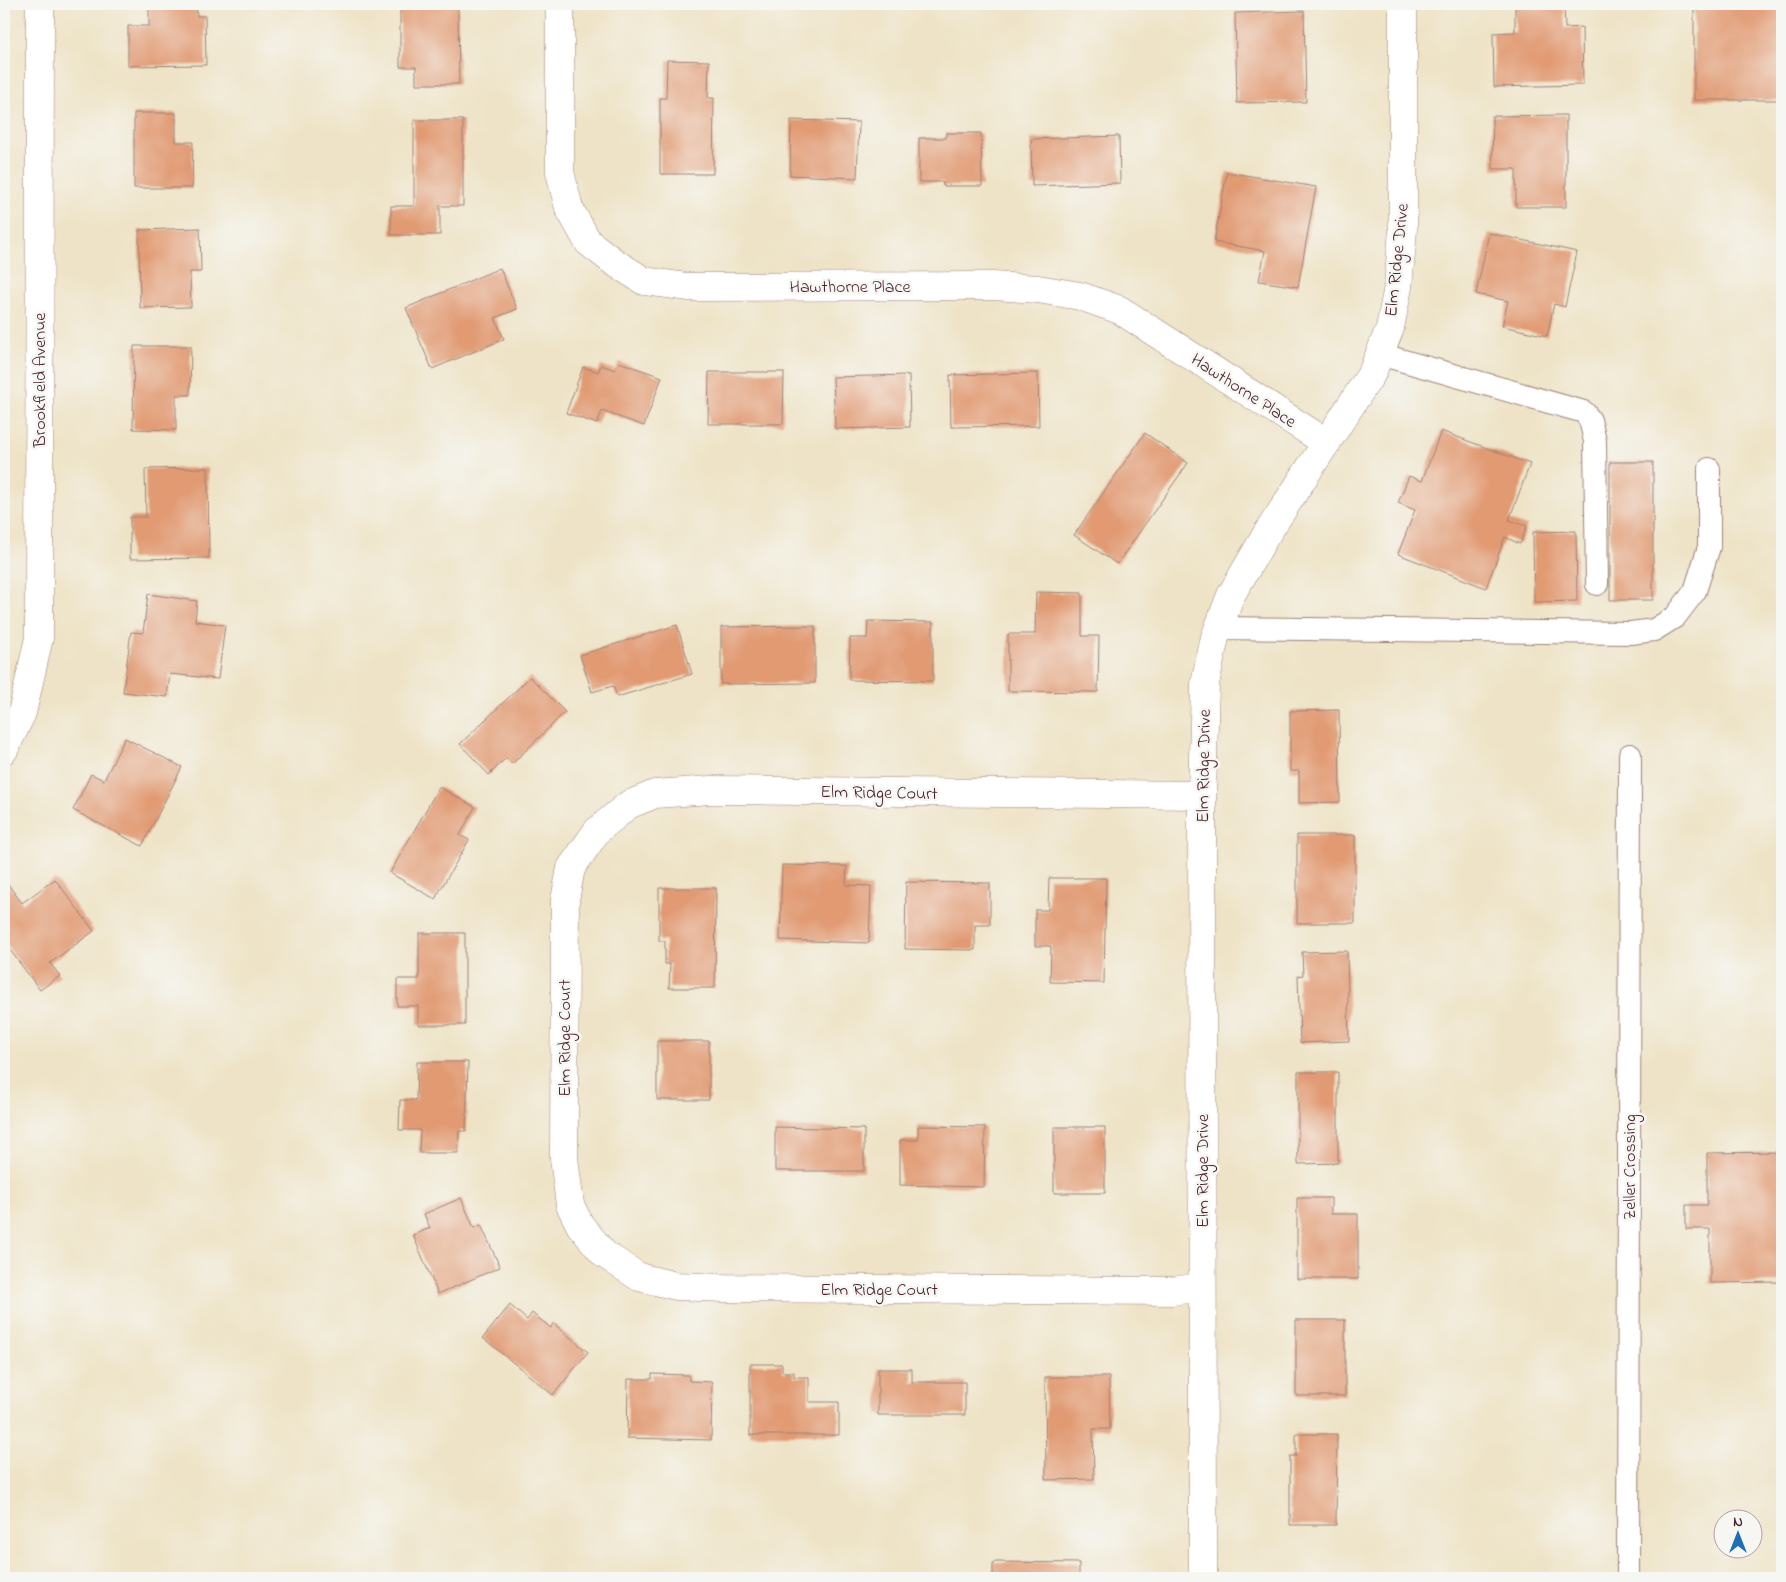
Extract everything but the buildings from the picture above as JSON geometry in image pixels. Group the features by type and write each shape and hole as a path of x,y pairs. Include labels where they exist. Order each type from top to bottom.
{"street":[{"name":"Brookfield Avenue","path":"4,750 22,713 39,638 40,4"},
{"name":"Hawthorne Place","path":"560,4 560,172 569,208 588,242 614,262 644,280 688,287 993,286 1038,289 1080,296 1120,310 1327,443"},
{"name":"Elm Ridge Drive","path":"1203,1578 1202,795 1205,684 1218,628 1231,595 1266,535 1372,373 1390,328 1398,287 1403,230 1403,4"},
{"name":"Elm Ridge Court","path":"1202,795 711,790 655,794 628,805 597,830 571,868 565,900 564,1138 564,1158 570,1205 580,1225 604,1254 639,1277 676,1286 724,1288 1172,1291 1202,1287"}],"lane":[{"path":"1379,354 1584,412 1590,420 1595,441 1597,584"},
{"path":"1218,628 1631,633 1654,630 1675,617 1695,591 1710,547 1708,470"},
{"name":"Zeller Crossing","path":"1628,1578 1630,755"}]}
